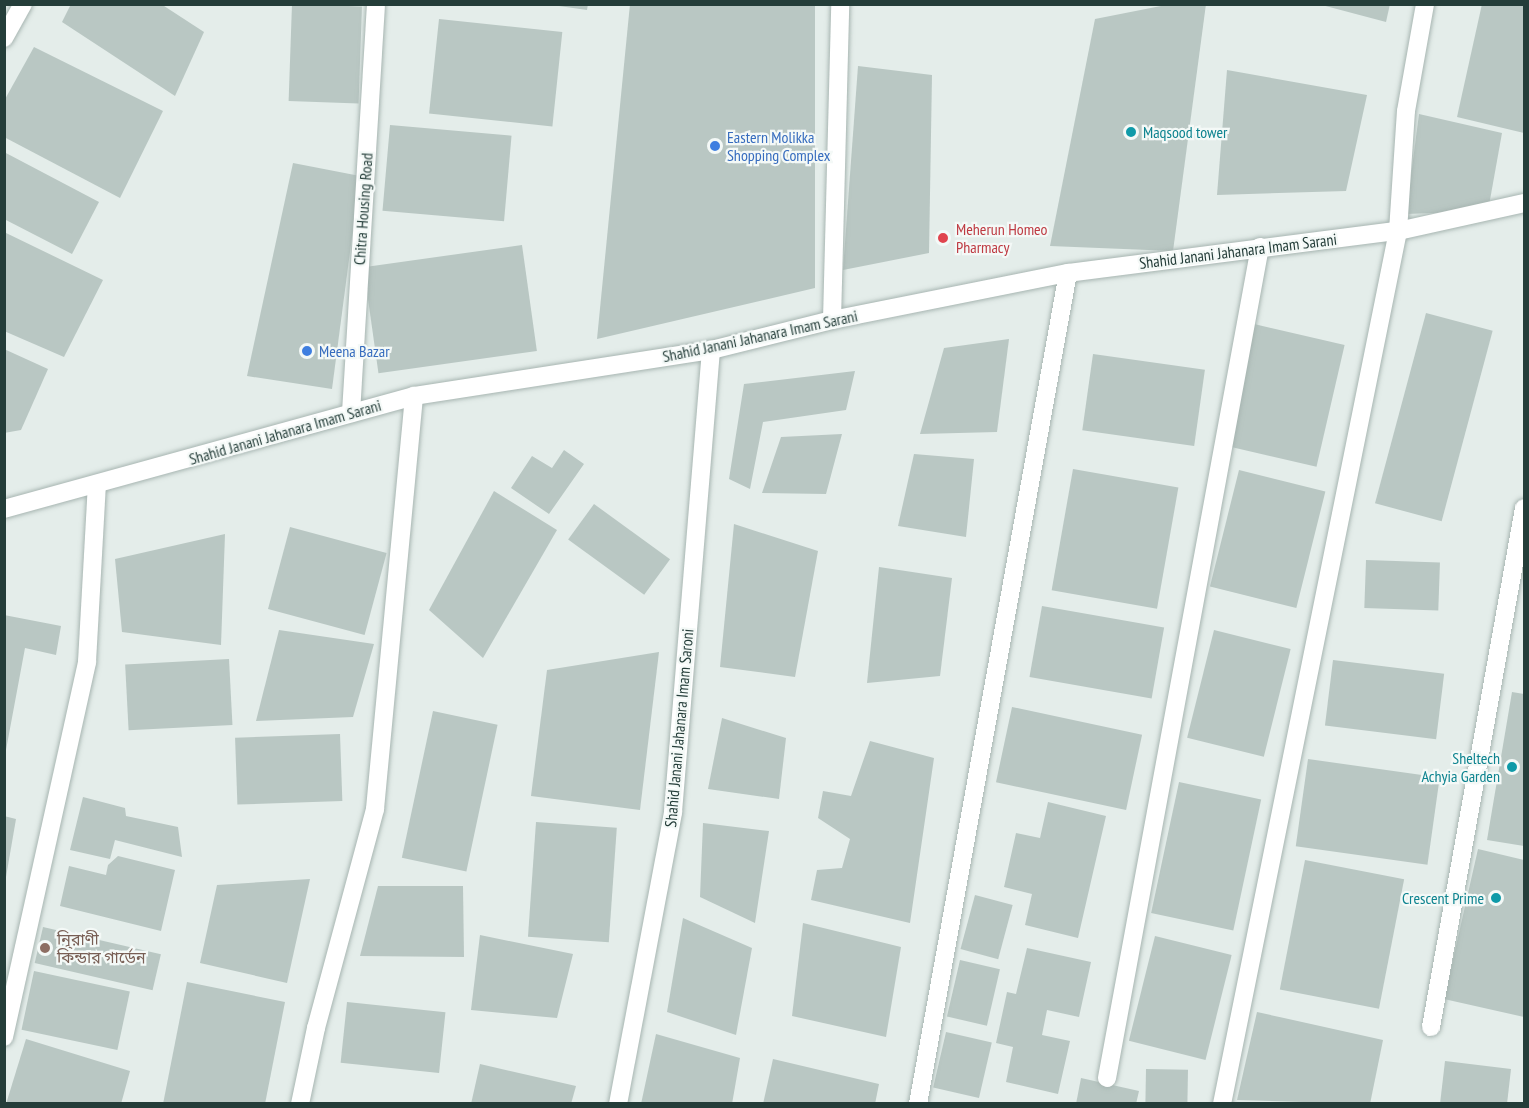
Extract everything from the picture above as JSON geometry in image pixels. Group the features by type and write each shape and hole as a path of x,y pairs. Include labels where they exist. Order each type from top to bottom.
{"street":[{"path":"4,38 23,4"},
{"name":"Chitra Housing Road","path":"351,413 376,4"},
{"path":"832,320 840,4"},
{"path":"1222,1104 1398,231 1406,111 1425,4"},
{"name":"Shahid Janani Jahanara Imam Sarani","path":"4,509 414,396 711,350 832,320 1068,273 1398,231 1524,203"},
{"path":"1107,1078 1260,247"},
{"path":"918,1104 1068,273"},
{"name":"Shahid Janani Jahanara Imam Saroni","path":"618,1104 673,812 711,350"},
{"path":"300,1104 316,1028 375,809 414,396"},
{"path":"4,1037 87,662 98,484"},
{"path":"1431,1027 1524,508"}],"building":[{"path":"71,4 161,4 204,32 175,96 62,22"},
{"path":"292,4 362,6 359,103 289,101"},
{"path":"559,4 588,4 587,10 559,6"},
{"name":"Eastern Molikka Shopping Complex","path":"630,4 815,4 815,288 597,339"},
{"name":"Maqsood tower","path":"1171,4 1206,4 1173,251 1050,246 1095,19"},
{"path":"1318,4 1390,4 1386,22"},
{"path":"1482,4 1524,4 1524,133 1457,117"},
{"path":"439,19 562,32 552,126 429,113"},
{"path":"34,47 163,111 120,198 4,137 4,101"},
{"path":"858,66 932,75 929,253 843,270"},
{"path":"1227,70 1367,95 1346,191 1217,195"},
{"path":"1419,114 1502,133 1488,211 1406,214"},
{"path":"390,125 512,136 504,221 383,211"},
{"path":"4,152 99,202 72,254 4,219"},
{"path":"293,163 360,176 332,389 247,376"},
{"path":"4,232 103,280 64,357 4,331"},
{"path":"522,245 537,351 378,373 364,267"},
{"path":"1426,313 1493,331 1442,521 1375,503"},
{"path":"1254,324 1345,345 1316,467 1226,446"},
{"path":"1009,339 997,432 920,434 944,348"},
{"path":"4,349 48,369 21,430 4,433"},
{"path":"1093,354 1205,370 1194,446 1082,430"},
{"path":"855,371 846,410 763,422 750,489 729,479 744,384"},
{"path":"842,434 826,494 762,493 781,437"},
{"path":"564,450 584,464 549,514 511,488 532,456 552,468"},
{"path":"914,454 974,459 966,537 898,526"},
{"path":"1073,469 1178,488 1157,609 1052,590"},
{"path":"1239,470 1325,492 1296,608 1210,586"},
{"path":"494,491 557,530 483,658 429,610"},
{"path":"594,504 670,559 644,595 568,540"},
{"path":"734,524 818,551 795,677 720,667"},
{"path":"290,527 387,553 365,635 268,609"},
{"path":"225,534 221,645 122,632 115,559"},
{"path":"1366,560 1440,563 1438,611 1364,608"},
{"path":"879,567 952,578 940,676 867,683"},
{"path":"1042,606 1164,628 1152,698 1029,677"},
{"path":"4,615 61,626 56,655 25,648 6,750"},
{"path":"279,630 374,644 353,717 256,721"},
{"path":"1214,630 1291,649 1264,757 1187,738"},
{"path":"659,652 640,810 531,796 547,670"},
{"path":"229,659 232,725 129,730 125,664"},
{"path":"1333,660 1444,674 1436,739 1325,726"},
{"name":"Sheltech Achyia Garden","path":"1512,692 1524,694 1524,846 1487,840"},
{"path":"1012,707 1142,735 1126,810 996,782"},
{"path":"433,711 498,725 466,871 402,858"},
{"path":"722,718 786,738 779,799 708,789"},
{"path":"340,734 342,801 237,805 235,738"},
{"path":"870,741 934,758 910,923 811,900 817,870 842,868 850,839 818,818 823,791 851,796"},
{"path":"1308,759 1440,778 1427,865 1296,846"},
{"path":"1179,782 1261,799 1233,931 1151,913"},
{"path":"83,797 125,808 126,816 178,827 182,857 115,840 110,859 70,850"},
{"path":"1048,802 1106,816 1078,938 1025,925 1032,894 1004,887 1016,833 1040,838"},
{"path":"4,816 16,819 6,877 4,877"},
{"path":"536,822 617,828 609,942 528,937"},
{"path":"703,823 769,831 755,923 700,897"},
{"name":"Crescent Prime","path":"1478,849 1524,860 1524,1017 1444,999"},
{"path":"118,856 175,870 161,931 60,906 69,866 106,875 108,865"},
{"path":"1305,860 1404,879 1379,1009 1280,990"},
{"path":"310,879 287,983 200,963 217,885"},
{"path":"378,886 463,886 464,957 360,956"},
{"path":"975,895 1013,905 998,959 961,949"},
{"path":"683,918 752,948 736,1035 667,1012"},
{"path":"803,923 901,947 886,1037 792,1016"},
{"path":"43,927 161,954 153,990 35,963"},
{"path":"480,935 573,954 557,1018 471,1010"},
{"path":"1155,936 1232,955 1206,1060 1129,1041"},
{"path":"1027,948 1091,962 1079,1017 1047,1010 1042,1035 1070,1041 1058,1094 1006,1082 1013,1047 996,1043 1007,992 1016,994"},
{"path":"960,960 1000,969 987,1026 947,1017"},
{"path":"34,971 130,991 117,1050 22,1030"},
{"path":"187,982 285,1002 265,1104 163,1104"},
{"path":"347,1002 445,1012 439,1073 341,1063"},
{"path":"1257,1012 1383,1040 1370,1104 1237,1100"},
{"path":"946,1032 992,1043 979,1098 933,1088"},
{"path":"656,1034 740,1058 732,1104 641,1104"},
{"path":"26,1039 130,1071 121,1104 6,1104"},
{"path":"773,1059 879,1084 875,1104 763,1104"},
{"path":"1445,1061 1511,1069 1507,1104 1440,1104"},
{"path":"480,1064 576,1086 571,1104 471,1104"},
{"path":"1146,1069 1188,1070 1187,1104 1145,1104"},
{"path":"1081,1078 1139,1091 1136,1104 1076,1104"}],"place":[{"name":"Maqsood tower","path":"1131,132"},
{"name":"Eastern Molikka Shopping Complex","path":"715,146"},
{"name":"Meherun Homeo Pharmacy","path":"943,238"},
{"name":"Meena Bazar","path":"307,351"},
{"name":"Sheltech Achyia Garden","path":"1512,767"},
{"name":"Crescent Prime","path":"1496,898"},
{"name":"নিূরাণী কিন্ডার গার্ডেন","path":"45,948"}]}
